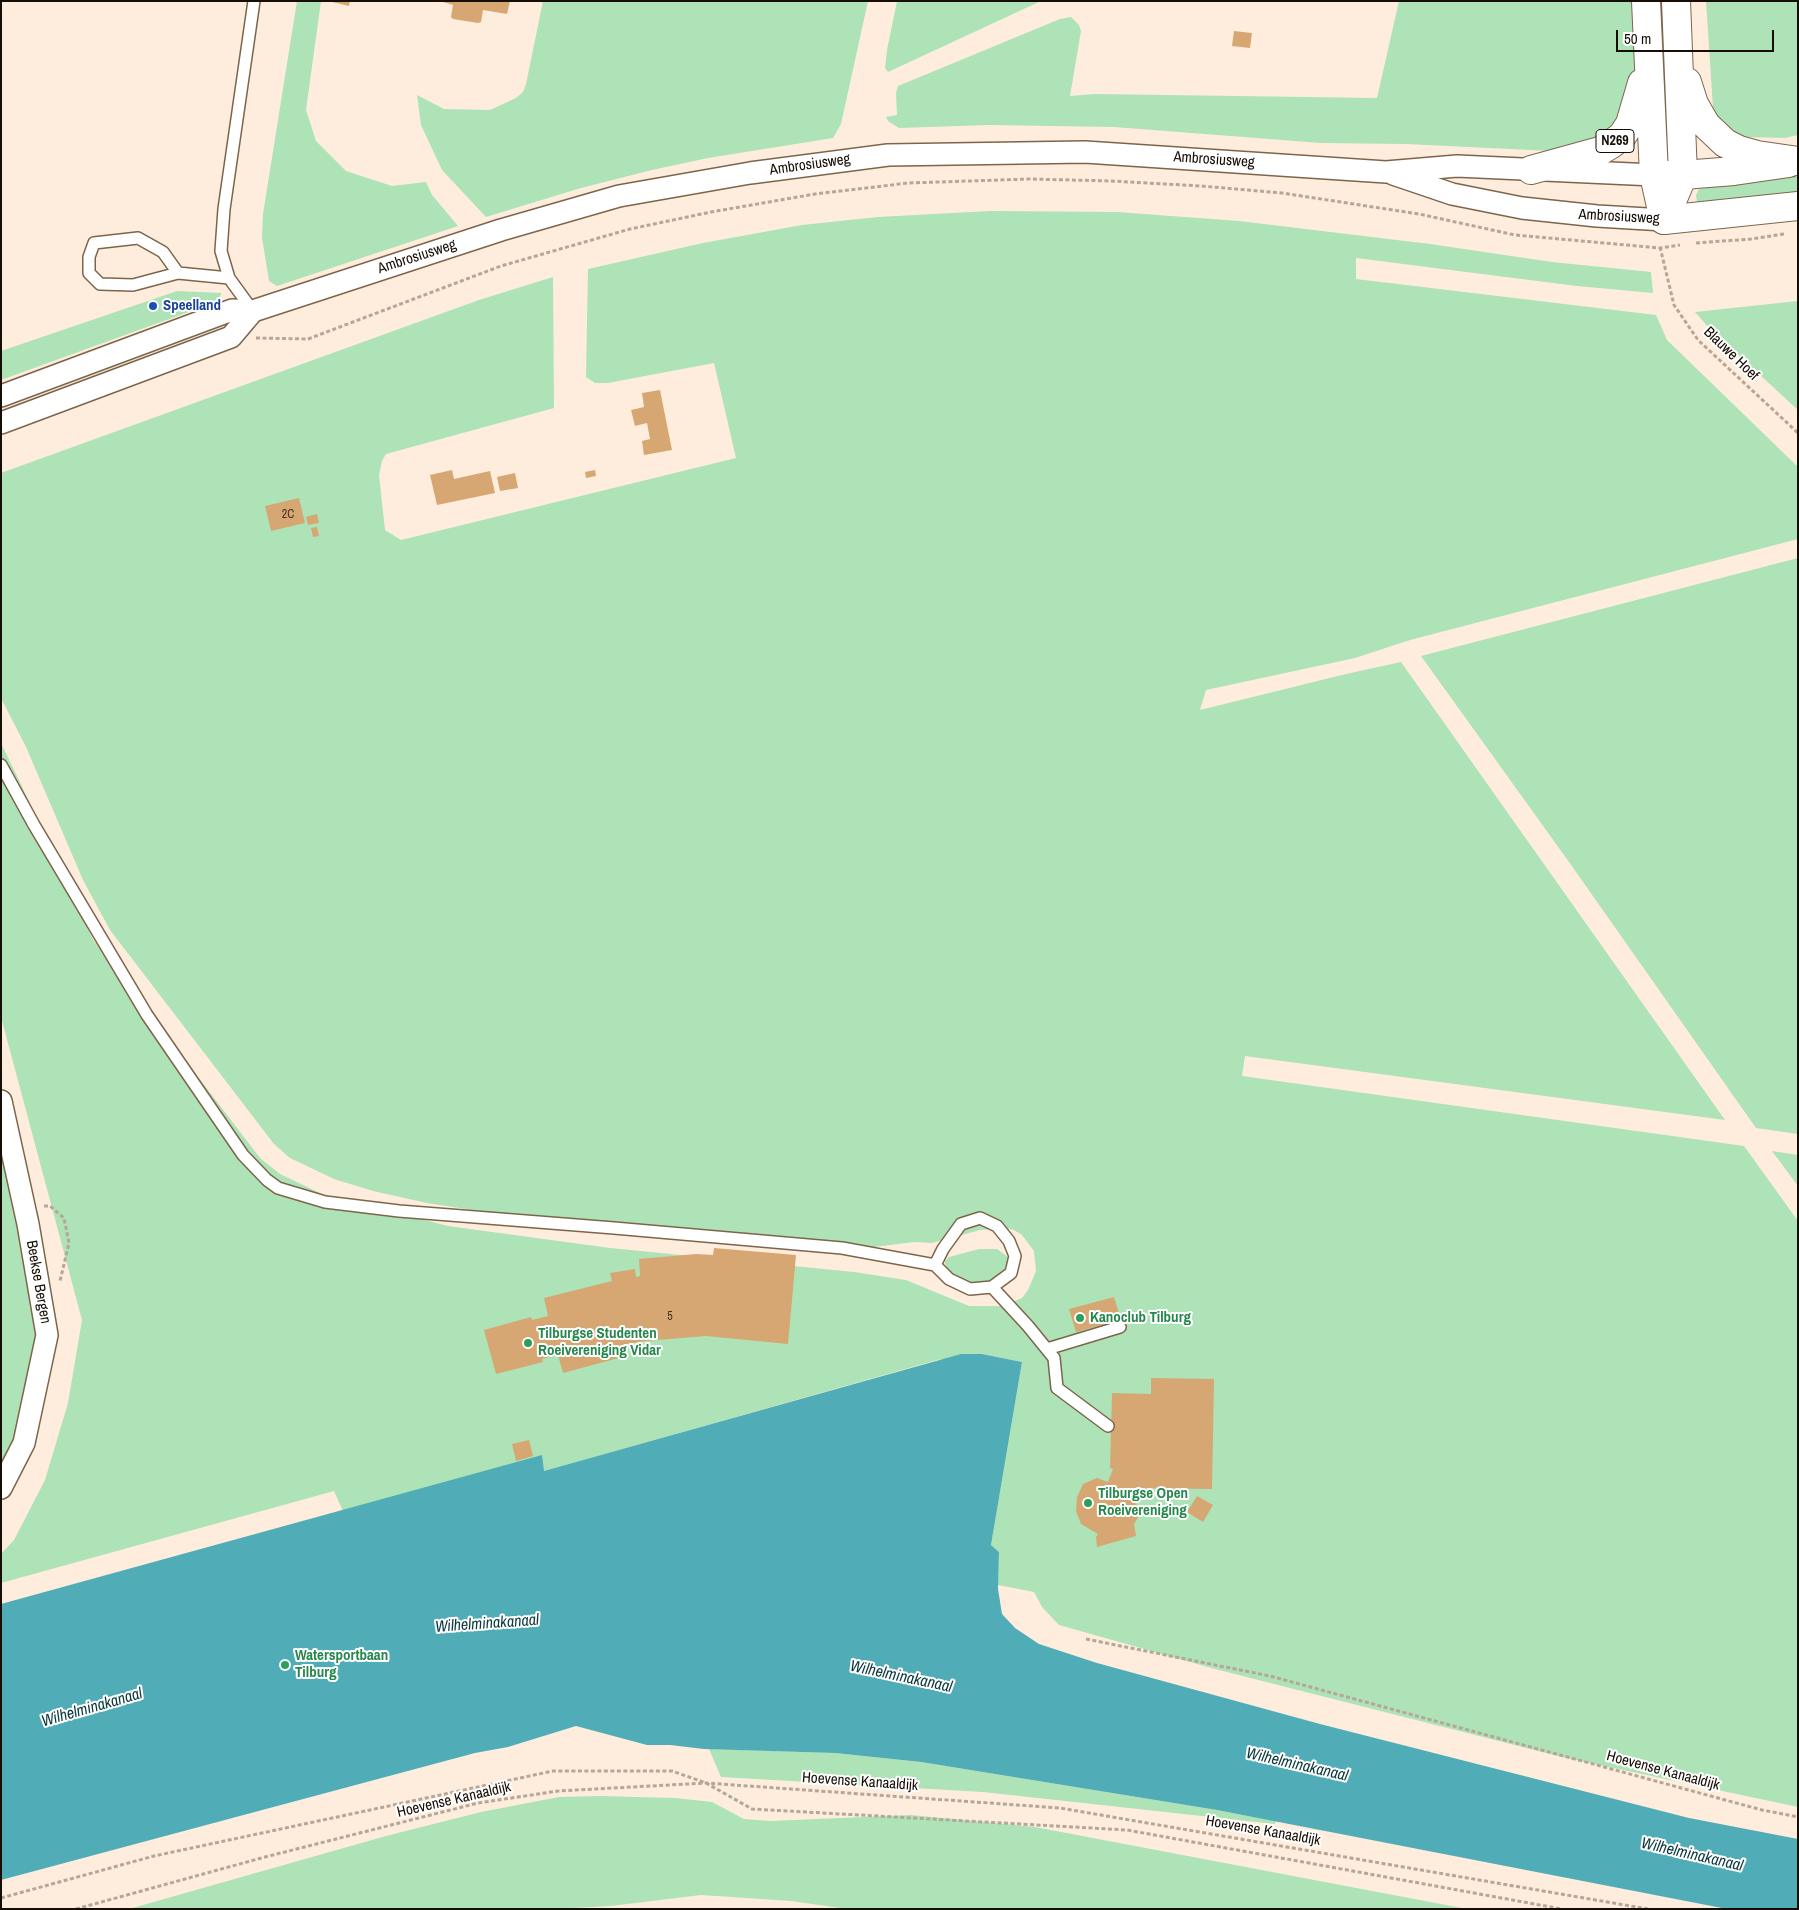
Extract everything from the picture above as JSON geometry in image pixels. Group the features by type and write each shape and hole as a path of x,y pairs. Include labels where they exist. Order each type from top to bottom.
{"main road":[{"name":"N269","path":"1646,1 1654,176"},
{"path":"1664,220 1683,175 1676,1"},
{"path":"1678,54 1694,104 1714,135 1725,144 1740,150 1798,162"},
{"name":"N269","path":"1531,170 1600,151 1622,136 1630,124 1636,108 1648,60"},
{"name":"Ambrosiusweg","path":"1654,176 1683,175 1798,162"},
{"path":"1654,176 1664,220"},
{"name":"Ambrosiusweg","path":"1664,220 1798,206"}],"street":[{"name":"Ambrosiusweg","path":"1,396 232,310 253,312 501,230 619,196 750,173 888,155 1085,152 1386,172 1457,166 1654,176"},
{"name":"Ambrosiusweg","path":"1386,172 1452,194 1522,208 1588,216 1664,220"},
{"path":"1,424 231,337 253,312"},
{"name":"Beekse Bergen","path":"1,1101 28,1224 47,1335 24,1443 1,1488"}],"lane":[{"path":"253,312 229,278 221,251 224,209 254,1"},
{"path":"178,273 163,252 138,238 94,244 88,257 89,273 100,284 133,285 178,273 229,278"},
{"path":"1,764 34,825 147,1015 243,1155 267,1180 278,1188 325,1202 399,1211 842,1248 935,1265 949,1279 970,1289 992,1287 1011,1272 1015,1256 1009,1241 997,1226 980,1218 961,1224 943,1249 935,1265"},
{"path":"992,1287 1054,1358 1057,1388 1108,1426"},
{"path":"1047,1350 1120,1327"}],"path":[{"path":"231,337 274,340 308,339 501,266 630,229 710,212 815,194 908,183 1030,179 1219,187 1282,193 1419,214 1515,235 1660,248 1684,244"},
{"name":"Blauwe Hoef","path":"1664,220 1660,248 1674,305 1698,340 1798,433"},
{"path":"1694,243 1751,239 1788,233"},
{"name":"Hoevense Kanaaldijk","path":"1086,1639 1270,1676 1762,1810 1798,1817"},
{"path":"1,1898 154,1856 553,1771 672,1771 706,1783 752,1809 1127,1830 1562,1909"},
{"name":"Hoevense Kanaaldijk","path":"76,1909 265,1857 478,1803 558,1791 706,1783 1060,1808 1648,1909"}],"green space":[{"path":"297,1 321,1 306,110 316,141 346,171 392,186 426,182 432,195 458,226 277,286 269,281 262,238 263,214"},
{"path":"543,1 868,1 841,124 833,138 708,158 652,170 581,188 486,217 442,170 421,125 417,95 444,109 490,110 516,98 523,92 526,84"},
{"path":"897,1 1041,1 888,72 885,68 887,50"},
{"path":"1399,1 1633,1 1636,67 1632,98 1613,137 1551,151 1406,144 1321,143 1114,127 989,125 899,128 888,121 886,117 897,115 896,93 898,86 1060,19 1071,17 1079,25 1081,31 1070,96 1095,94 1377,98"},
{"path":"1706,1 1798,1 1798,135 1785,138 1745,137 1724,128 1713,108"},
{"path":"1798,172 1798,192 1706,204 1697,202 1696,195 1699,189"},
{"path":"990,211 1117,212 1239,221 1430,244 1552,262 1651,272 1653,293 1577,286 1356,258 1356,279 1656,315 1667,340 1798,467 1798,539 1410,640 1355,658 1206,690 1200,710 1401,662 1725,1120 1245,1056 1242,1076 1744,1146 1798,1221 1798,1807 1562,1757 1215,1669 1059,1625 1042,1607 1034,1592 998,1585 999,1552 991,1545 1022,1362 982,1354 937,1360 372,1520 345,1516 334,1491 1,1583 1,1554 14,1540 45,1480 68,1403 82,1320 1,1017 1,743 28,799 59,875 94,941 260,1158 280,1174 324,1195 448,1226 610,1248 854,1272 906,1280 969,1306 1003,1306 1022,1298 1028,1290 1036,1271 1034,1251 1022,1235 1014,1230 1005,1228 980,1230 932,1243 914,1242 842,1251 498,1214 427,1203 373,1191 334,1179 290,1158 274,1144 110,930 83,880 26,747 1,698 1,473 479,300 553,277 554,408 386,454 382,461 379,475 385,530 401,540 736,458 714,363 608,383 595,383 586,377 588,269 703,243 802,225 878,217"},
{"path":"177,291 222,293 216,302 1,380 1,351"},
{"path":"1798,301 1798,410 1709,328 1695,312"},
{"path":"1798,558 1798,1134 1756,1128 1421,656"},
{"path":"1,1139 35,1285 37,1355 1,1492"},
{"path":"1772,1151 1798,1155 1798,1186"},
{"path":"979,1249 997,1249 1010,1260 1011,1264 997,1289 953,1279 946,1269 945,1261 949,1257"},
{"path":"709,1749 835,1753 921,1762 1276,1821 1275,1824 983,1792 721,1777"},
{"path":"559,1797 675,1798 712,1802 744,1819 770,1821 911,1815 1035,1827 1467,1909 847,1909 791,1901 701,1895 611,1906 556,1909 129,1909 386,1836 481,1812"}],"water":[{"name":"Wilhelminakanaal","path":"961,1354 982,1354 1022,1362 991,1545 999,1552 998,1589 1002,1614 1015,1628 1039,1644 1097,1663 1320,1724 1689,1818 1798,1839 1798,1909 1727,1909 1217,1810 921,1762 835,1753 704,1749 670,1745 647,1745 576,1726 508,1747 475,1753 1,1880 1,1604 542,1455 544,1471"}],"building":[{"path":"328,1 350,1 349,6"},
{"path":"440,1 510,1 507,14 483,10 481,22 478,23 453,19 451,17 453,5"},
{"path":"1234,31 1252,33 1250,48 1232,46"},
{"path":"660,390 672,450 644,455 642,441 650,439 647,423 635,426 631,410 644,407 642,393"},
{"path":"452,470 454,479 490,471 495,493 437,505 430,475"},
{"path":"595,470 596,476 586,478 585,472"},
{"path":"515,473 518,488 500,491 497,477"},
{"path":"299,498 305,523 271,531 265,506"},
{"path":"317,514 319,523 308,525 306,517"},
{"path":"317,527 319,536 313,537 311,528"},
{"path":"714,1248 796,1255 788,1344 706,1336 645,1341 623,1345 626,1356 563,1373 558,1355 542,1359 543,1362 496,1374 484,1330 531,1317 532,1320 548,1316 544,1298 612,1281 610,1273 635,1269 636,1277 640,1276 639,1259 696,1254 713,1255"},
{"path":"1114,1297 1121,1320 1076,1332 1069,1309"},
{"path":"1151,1378 1214,1379 1212,1489 1128,1488 1129,1496 1142,1511 1134,1524 1136,1536 1097,1547 1096,1537 1098,1534 1081,1524 1076,1511 1077,1497 1083,1484 1097,1478 1108,1482 1113,1469 1110,1468 1112,1393 1151,1394"},
{"path":"529,1440 533,1456 516,1461 512,1444"},
{"path":"1197,1496 1213,1505 1203,1522 1187,1512"}],"place":[{"name":"Speelland","path":"153,306"},
{"name":"Kanoclub Tilburg","path":"1080,1318"},
{"name":"Tilburgse Studenten Roeivereniging Vidar","path":"528,1343"},
{"name":"Tilburgse Open Roeivereniging","path":"1088,1503"},
{"name":"Watersportbaan Tilburg","path":"285,1665"}]}
